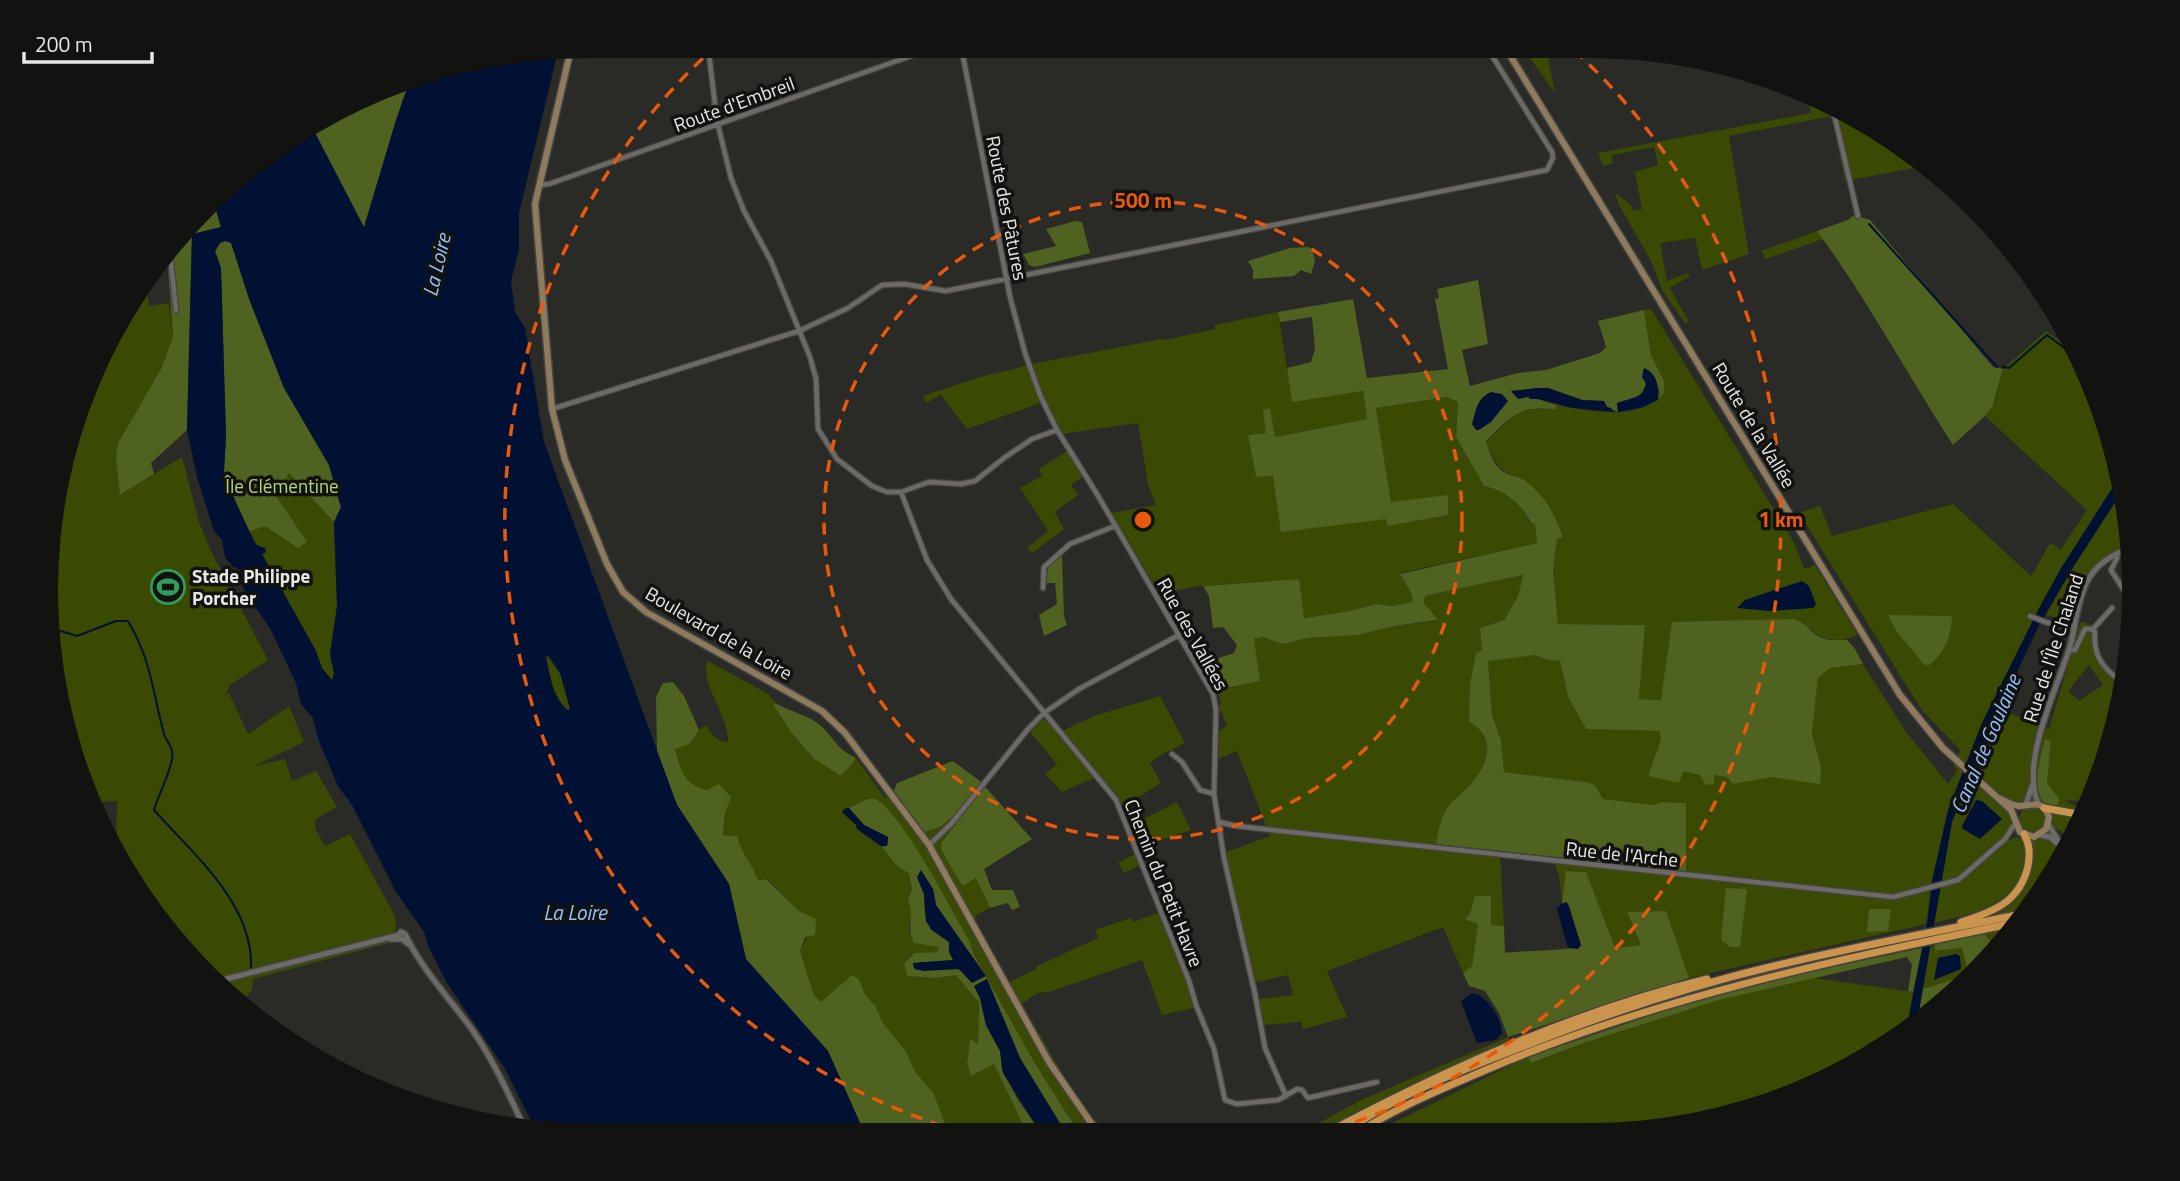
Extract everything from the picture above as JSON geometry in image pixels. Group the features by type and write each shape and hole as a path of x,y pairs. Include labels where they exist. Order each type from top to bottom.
{"highway":[{"path":"2042,806 2073,813"},
{"path":"1934,936 1939,928 1994,911 2011,899 2022,885 2027,870 2029,847 2023,834"},
{"path":"1934,936 2010,917"},
{"path":"1358,1123 1418,1091 1546,1037 1642,1003 1769,967 2004,924"},
{"path":"1375,1123 1511,1059 1652,1009 1755,979 1919,939"},
{"path":"1345,1123 1434,1077 1540,1032 1657,992 1763,966 1769,967"},
{"path":"1382,1123 1393,1113"}],"main road":[{"name":"Route de la Vallée","path":"1512,58 1900,695 1926,729 1960,765 2001,799"},
{"name":"Boulevard de la Loire","path":"569,59 538,185 535,221 552,409 565,460 607,564 623,592 646,612 833,720 929,845 1049,1062 1090,1123"},
{"path":"2001,799 2015,805 2042,806 2048,816 2048,824 2040,835 2032,837 2023,834 2001,799"},
{"path":"2016,820 2018,811 2025,805"}],"street":[{"path":"710,58 718,124 734,187 771,261 816,379 818,429 843,466 861,480 881,490 901,492 929,482 961,484 975,481 1032,439 1057,430"},
{"name":"Route d'Embreil","path":"538,185 549,184 905,58"},
{"name":"Route des Pâtures","path":"963,58 1006,277 1031,373"},
{"path":"552,409 799,331 838,314 883,285 904,284 946,291 1548,170 1553,158 1552,152 1493,58"},
{"path":"1835,118 1857,216"},
{"path":"171,262 176,310"},
{"name":"Rue des Vallées","path":"1031,373 1057,430 1213,695 1214,794 1224,858 1265,1048 1286,1096"},
{"name":"Chemin du Petit Havre","path":"901,492 936,577 972,626 1105,783 1122,811 1189,981 1196,1006 1210,1034 1223,1098 1229,1103 1237,1104 1278,1100 1300,1089 1308,1098 1377,1082"},
{"path":"1043,588 1044,566 1070,544 1115,526"},
{"name":"Rue de l'Île Chaland","path":"2025,805 2034,779 2036,754 2042,732 2088,581 2098,566 2121,552"},
{"path":"2116,554 2117,558 2111,570 2122,587"},
{"path":"2092,630 2112,608"},
{"path":"2031,616 2048,623 2075,627"},
{"path":"2069,650 2075,650 2079,645 2085,629 2092,630 2095,632 2094,647 2101,665 2115,677"},
{"path":"929,845 951,824 1044,713 1079,689 1179,635"},
{"path":"1172,754 1182,762 1200,790 1214,794"},
{"name":"Rue de l'Île Chaland","path":"2034,779 2042,806"},
{"name":"Rue de l'Arche","path":"1219,822 1893,897 1961,877 2005,839 2016,820"},
{"path":"2048,824 2059,841"},
{"name":"Rue de l'Arche","path":"2005,839 2023,834"},
{"path":"2040,835 2050,837 2058,844"},
{"path":"226,979 402,937 412,946 476,1036 520,1119"}],"green space":[{"path":"1530,58 1548,58 1555,93"},
{"path":"406,91 402,102 364,228 316,134 355,113"},
{"path":"1809,106 1831,116 1729,136 1749,254 1702,270 1695,238 1660,243 1667,281 1688,273 1690,276 1670,288 1689,322 1685,323 1663,292 1651,261 1615,193 1632,206 1633,211 1642,209 1635,172 1658,165 1654,147 1612,155 1613,163 1603,166 1598,153 1811,113"},
{"path":"1832,117 1856,129 1914,168 1845,181"},
{"path":"216,212 221,227 195,234"},
{"path":"1854,215 1870,220 1993,367 2003,369 1993,405 1985,416 1953,445 1870,310 1817,231 1848,220"},
{"path":"1075,221 1082,222 1090,253 1035,267 1029,265 1023,254 1056,246 1046,229"},
{"path":"1817,231 1823,239 1766,259 1761,251"},
{"path":"192,237 187,430 151,463 154,474 120,495 116,457 118,443 162,367 173,336 168,266"},
{"name":"Île Clémentine","path":"231,242 284,388 329,465 341,508 334,522 289,473 276,496 307,542 298,548 265,526 248,532 224,471 226,437 221,268 215,251 220,243"},
{"name":"Île Clémentine","path":"220,243 336,489 334,522 337,606 330,654 334,673 332,681 322,668 316,651 261,554 266,552 259,547 245,526 232,494"},
{"path":"1290,248 1312,249 1315,261 1311,274 1301,270 1294,276 1253,279 1253,270 1248,261"},
{"path":"1478,280 1488,344 1462,350 1470,386 1518,373 1546,370 1600,353 1606,347 1598,321 1644,310 1651,355 1664,381 1664,392 1658,400 1660,393 1654,376 1641,395 1617,403 1618,412 1607,407 1604,401 1582,400 1548,388 1512,391 1557,405 1555,410 1532,409 1516,415 1486,441 1495,464 1509,474 1525,480 1540,494 1560,529 1563,537 1557,539 1553,569 1558,624 1645,625 1639,699 1661,700 1672,622 1794,619 1821,638 1847,640 1863,664 1830,668 1818,678 1812,734 1821,766 1820,784 1772,777 1733,784 1727,777 1714,775 1714,784 1706,785 1699,775 1683,771 1679,783 1648,776 1661,739 1659,731 1586,729 1568,697 1560,661 1535,655 1488,661 1492,715 1501,740 1504,772 1586,782 1595,785 1603,799 1654,805 1661,802 1686,803 1686,871 1436,844 1447,808 1482,769 1487,752 1484,735 1469,722 1470,684 1476,653 1482,650 1480,628 1504,620 1518,596 1523,575 1425,596 1424,603 1438,620 1394,626 1358,635 1308,638 1283,644 1262,637 1254,639 1260,681 1216,690 1201,664 1234,653 1237,645 1223,627 1213,628 1209,596 1203,586 1299,579 1304,618 1376,604 1392,606 1413,602 1400,574 1537,543 1535,524 1531,523 1517,504 1505,494 1484,486 1456,437 1458,402 1447,397 1376,408 1391,502 1448,495 1448,515 1388,526 1386,519 1281,532 1273,476 1256,477 1248,435 1266,433 1263,410 1270,408 1275,437 1367,419 1363,391 1292,402 1287,368 1311,362 1315,349 1312,317 1280,322 1278,312 1353,299 1367,378 1448,369 1435,299 1439,298 1437,289"},
{"path":"148,295 149,306 169,303 173,336 162,367 118,443 120,495 182,457 199,522 211,551 268,660 230,685 225,695 229,693 248,734 289,706 304,742 254,766 285,759 292,781 316,771 337,807 316,819 315,828 325,846 350,834 395,916 396,932 389,943 253,979 252,990 246,997 190,942 148,886 116,832 117,801 102,802 76,728 62,660 59,556 68,487 86,419 113,355"},
{"path":"1651,309 1794,542 1804,568 1814,564 1858,635 1832,640 1814,633 1809,628 1667,664 1661,700 1639,699 1645,625 1558,624 1553,569 1557,539 1524,480 1499,467 1486,442 1509,420 1532,409 1555,410 1557,405 1617,412 1640,409 1649,404 1664,381 1651,355 1644,310"},
{"path":"1278,312 1292,401 1363,391 1367,419 1274,437 1270,408 1266,433 1248,435 1256,477 1273,476 1386,518 1388,526 1448,515 1448,495 1391,503 1376,408 1447,397 1458,402 1456,437 1484,486 1505,494 1517,504 1530,523 1535,524 1537,543 1400,573 1413,602 1392,606 1376,604 1303,618 1298,579 1198,586 1160,594 1111,513 1156,505 1148,484 1138,423 1061,434 1046,401 967,429 941,395 926,403 923,396 980,377 1037,363 1165,340 1215,329 1215,325"},
{"path":"2046,331 2060,341 2094,419 2112,488 2060,570 1982,723 1948,810 1932,881 1926,924 1689,978 1665,911 1628,912 1641,945 1614,948 1586,872 1566,871 1562,903 1559,876 1553,858 1686,871 1686,803 1661,802 1654,805 1603,799 1595,785 1586,782 1504,772 1501,740 1492,715 1488,660 1535,655 1560,661 1568,697 1586,729 1659,731 1661,739 1648,776 1685,772 1705,781 1713,775 1727,777 1734,784 1821,766 1812,734 1818,678 1830,668 1863,664 1904,729 1948,784 1957,770 1954,766 1960,750 1921,709 1799,513 1820,506 1832,536 1953,504 2031,576 2050,543 2061,549 2087,510 1985,416 1995,401 2003,369"},
{"path":"1067,451 1082,477 1071,485 1078,495 1055,512 1064,529 1032,553 1027,548 1048,531 1020,488 1042,476 1039,469"},
{"path":"2115,502 2120,550 2106,557 2090,573 2080,595 2074,622 2046,615"},
{"path":"1062,556 1064,616 1067,625 1044,636 1039,615 1057,604 1055,583 1046,583 1048,567"},
{"path":"1523,575 1518,596 1504,620 1480,628 1482,650 1469,722 1484,734 1487,742 1486,758 1472,783 1445,811 1436,844 1500,852 1504,926 1491,925 1475,897 1466,919 1478,923 1472,966 1463,973 1443,927 1327,971 1347,1017 1303,1029 1301,1022 1264,1025 1259,999 1293,995 1288,975 1255,982 1239,919 1226,852 1270,836 1237,751 1218,759 1219,731 1227,726 1216,690 1260,681 1253,639 1262,637 1283,644 1308,638 1358,635 1394,626 1437,621 1424,603 1425,596"},
{"path":"1888,615 1952,616 1948,637 1939,656 1928,666 1923,663 1897,632"},
{"path":"2081,621 2092,626 2095,654 2102,668 2115,679 2104,728 2082,794 2079,801 2065,800 2076,806 2067,826 2063,833 2052,826 2054,809 2047,783 2051,741 2038,767 2037,784 2031,785 2025,801 2016,803 2005,797 2001,803 2011,822 2005,834 2009,840 2016,837 2024,840 2046,838 2057,846 2051,857 2015,911 1996,915 1993,908 1934,923 1952,822 2000,709 2049,729","holes":["2089,665 2103,685 2079,701 2068,691"]},
{"path":"546,655 560,673 570,709 568,711 555,692"},
{"path":"708,661 768,694 777,704 773,704 790,731 814,759 841,776 855,757 885,798 894,791 924,832 949,819 956,824 942,842 961,886 976,878 990,908 976,915 975,922 1009,982 1098,938 1095,930 1131,918 1133,922 1158,913 1187,982 1194,1008 1162,1015 1142,960 1049,992 1037,993 1022,1004 1081,1106 1098,1123 1073,1123 1036,1065 915,848 880,802 868,800 842,812 857,829 882,847 895,864 909,874 912,889 909,900 913,910 909,930 939,946 937,952 914,953 904,962 907,976 936,978 956,975 979,1003 978,1045 970,1040 967,1063 971,1076 994,1064 1022,1123 945,1123 933,1092 916,1073 905,1050 883,1023 859,979 852,976 821,1002 814,995 800,951 816,919 799,911 767,879 758,880 740,851 737,836 723,835 725,813 707,790 694,787 683,775 675,748 690,744 699,730 706,725 718,739 728,742 706,669"},
{"path":"673,682 684,696 699,730 690,744 675,749 684,776 692,784 707,790 719,784 731,797 725,813 723,835 737,836 758,880 766,879 799,911 816,919 815,935 805,937 800,951 814,995 821,1002 852,975 859,979 883,1023 905,1050 916,1073 933,1092 945,1123 860,1123 828,1051 746,959 729,884 677,805 657,752 656,697 663,683"},
{"path":"1160,696 1185,743 1150,763 1161,783 1123,807 1130,826 1177,802 1191,830 1139,847 1144,863 1124,873 1118,863 1135,854 1112,798 1096,777 1062,792 1045,774 1057,764 1030,732 1040,719 1047,720 1060,732 1094,716"},
{"path":"773,704 819,724 842,749 855,757 855,760 841,776 814,759 790,731"},
{"path":"2045,739 2051,741 2047,783 2060,800 2054,809 2045,804 2038,788 2038,768"},
{"path":"953,761 980,781 1032,839 984,869 992,890 1013,890 1020,907 1012,910 1008,903 990,908 976,878 962,886 941,849 942,842 956,824 949,819 940,827 924,832 894,791 897,783"},
{"path":"868,799 876,799 900,824 938,885 1036,1065 1073,1123 1060,1123 1020,1058 987,979 974,986 980,998 986,1025 1000,1051 1002,1070 1034,1123 1022,1123 994,1064 971,1076 967,1064 970,1039 978,1044 979,1003 956,975 936,978 907,976 904,963 914,953 937,952 939,947 914,943 908,900 912,889 909,874 895,864 882,847 888,844 888,837 864,825 848,808","holes":["917,877 933,889 936,905 985,977 957,969 915,970 913,963 953,960 949,953 949,942 931,930 925,915 924,894"]},
{"path":"2032,807 2041,811 2045,820 2041,829 2032,833 2023,829 2019,820 2023,811"},
{"path":"1566,871 1586,872 1615,948 1641,945 1627,912 1666,911 1689,978 1508,1037 1499,1013 1485,991 1469,986 1463,973 1472,966 1478,924 1465,919 1470,913 1475,896 1491,896 1491,925 1504,926 1505,953 1565,949 1581,945 1569,905 1562,903"},
{"path":"1726,888 1747,889 1740,947 1730,947 1721,940"},
{"path":"1869,909 1891,909 1888,931 1867,932"},
{"path":"1999,931 1991,941 1984,933"},
{"path":"1984,933 1991,941 1966,967 1962,948 1935,951 1935,943"},
{"path":"1930,946 1935,946 1936,951 1962,948 1966,967 1952,981 1923,989"},
{"path":"1922,948 1913,992 1908,991 1912,965 1907,957 1719,1000 1581,1044 1531,1063 1528,1057 1690,1002 1822,969"},
{"path":"1814,978 1913,992 1909,1017 1856,1052 1793,1083 1727,1105 1659,1119 1624,1122 1392,1123 1528,1057 1532,1063 1581,1044 1719,1000"},
{"path":"1953,980 1919,1009 1923,989"},
{"path":"1508,1037 1510,1040 1403,1088 1335,1123 1319,1123 1359,1101"}],"water":[{"name":"La Loire","path":"556,59 519,213 519,249 511,281 515,312 525,328 544,442 677,805 729,884 746,959 828,1051 860,1123 590,1123 530,1120 504,1067 447,983 424,932 396,892 352,805 338,786 318,739 313,718 301,704 296,683 271,630 244,590 240,570 232,566 225,557 222,540 214,531 197,477 187,430 192,237 196,233 221,227 216,212 266,168 316,134 364,227 406,91 487,68","holes":["220,243 231,243 249,299 284,388 329,465 341,507 334,522 337,606 330,654 334,673 332,680 322,668 316,651 262,554 266,552 265,548 256,545 224,471 226,437 221,268 215,251","546,656 549,656 560,673 570,709 568,710 555,693"]},
{"path":"1644,368 1655,377 1658,400 1643,407 1618,412 1617,403 1642,393 1646,384 1642,377"},
{"path":"1548,388 1582,400 1604,401 1614,412 1573,408 1528,397 1518,399 1511,391"},
{"path":"1491,392 1502,394 1508,401 1491,422 1476,430 1472,424 1478,405"},
{"path":"2112,488 2115,503 2039,625 1983,744 1952,822 1919,1009 1909,1016 1928,918 1932,881 1948,810 1982,723 2060,570"},
{"path":"1802,581 1809,586 1816,604 1813,608 1770,611 1737,608 1745,600"},
{"path":"1976,800 1982,801 2002,819 1980,839 1962,826"},
{"path":"849,808 864,825 888,837 887,846 881,846 857,829 842,812"},
{"path":"921,870 933,889 936,905 986,976 972,983 959,969 923,971 914,968 913,963 953,960 949,942 931,929 926,921 924,894 917,877"},
{"path":"1567,902 1581,945 1578,949 1568,948 1557,909"},
{"path":"1956,954 1960,956 1961,969 1934,980 1938,958"},
{"path":"987,979 1020,1058 1060,1123 1035,1123 1003,1073 1000,1051 986,1025 980,998 974,986"},
{"path":"1472,993 1483,998 1496,1015 1502,1033 1496,1040 1477,1043 1461,1001"}],"waterway":[{"path":"1869,224 1997,367"},
{"path":"2003,367 2009,368 2047,335 2063,347"},
{"path":"59,631 77,636 116,621 128,621 147,663 164,734 172,751 169,772 154,810 203,863 232,902 243,923 249,945 251,969"}],"place":[{"name":"Stade Philippe Porcher","path":"168,587"}],"water label":[{"name":"Canal de Goulaine","path":"1986,744"}]}
